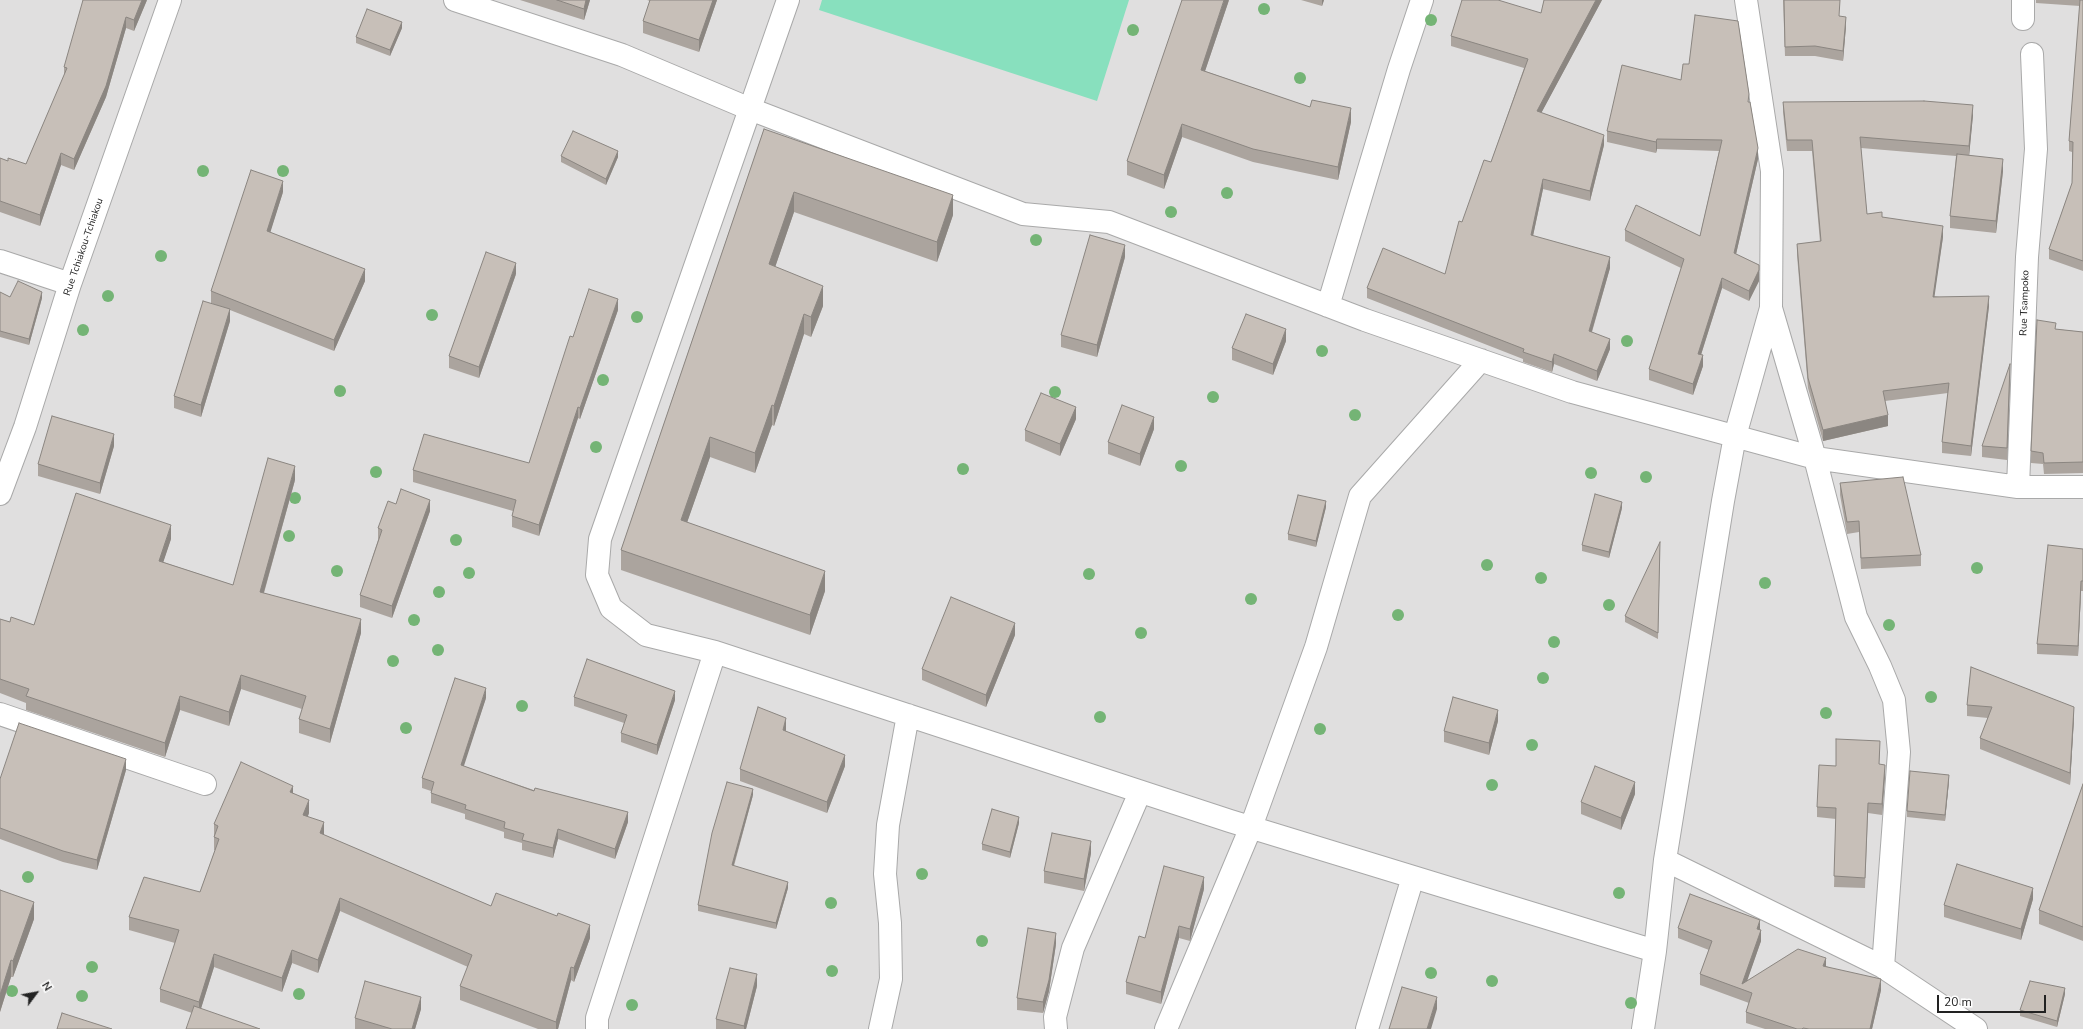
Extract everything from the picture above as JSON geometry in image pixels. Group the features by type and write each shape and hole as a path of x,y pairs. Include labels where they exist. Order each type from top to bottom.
{"street":[{"name":"Rue Tchiakou-Tchiakou","path":"0,494 25,427 70,284 170,0"},
{"path":"455,0 622,55 750,109 1023,214 1109,222 1328,306 1572,392 1816,458 2018,488 2083,487"},
{"path":"788,0 600,539 597,575 611,608 646,634 715,652 1140,792 1655,951"},
{"path":"1328,306 1399,69 1422,0"},
{"path":"1643,1029 1655,951 1665,860 1722,501 1735,436 1771,308 1772,171 1746,0"},
{"name":"Rue Tsampoko","path":"2018,488 2027,257 2036,149 2032,54"},
{"path":"0,260 70,284"},
{"path":"1771,308 1816,458 1856,617 1880,666 1894,700 1899,752 1883,967"},
{"path":"1166,1029 1251,827 1316,647 1360,496 1481,360"},
{"path":"597,1029 597,1018 715,652"},
{"path":"0,714 205,784"},
{"path":"880,1029 891,980 890,923 885,874 888,825 908,715"},
{"path":"1056,1029 1055,1017 1073,948 1140,792"},
{"path":"1665,860 1883,967 1976,1029"},
{"path":"1367,1029 1413,877"}],"shaded area":[{"path":"0,0 2083,0 2083,1029 0,1029"}],"green space":[{"path":"822,0 1129,0 1097,101 819,10"}],"building":[{"path":"83,0 142,0 134,20 126,17 106,86 74,159 61,153 40,215 0,201 0,158 8,161 8,158 26,164 67,68 64,67"},
{"path":"557,0 586,0 584,9"},
{"path":"650,0 713,0 699,40 643,21"},
{"path":"1182,0 1224,0 1201,70 1310,107 1312,100 1351,108 1338,167 1253,149 1182,124 1164,175 1127,161"},
{"path":"1462,0 1498,0 1541,13 1544,0 1596,0 1537,111 1604,135 1590,191 1543,179 1531,235 1610,257 1589,331 1610,339 1597,371 1554,354 1552,362 1523,352 1524,349 1367,288 1383,248 1445,274 1459,221 1462,222 1484,160 1491,162 1528,59 1451,36"},
{"path":"1784,0 1840,0 1839,16 1846,17 1843,51 1815,46 1785,47"},
{"path":"2080,0 2083,0 2083,261 2049,249 2072,183 2073,142 2069,141"},
{"path":"367,9 402,22 390,50 356,37"},
{"path":"1695,15 1738,21 1749,94 1748,102 1750,102 1758,148 1734,253 1759,265 1759,270 1749,291 1722,278 1698,354 1703,355 1693,384 1649,369 1684,259 1625,230 1636,205 1700,236 1722,140 1657,139 1656,142 1607,131 1622,65 1681,80 1683,64 1689,64"},
{"path":"1924,101 1973,105 1969,146 1860,137 1867,214 1882,212 1882,217 1943,226 1933,297 1989,296 1971,446 1942,442 1949,383 1883,391 1888,415 1823,430 1808,378 1797,244 1821,241 1812,140 1787,140 1783,102"},
{"path":"764,129 953,195 937,242 794,192 769,264 823,286 811,317 804,314 774,406 772,405 755,453 710,437 681,520 825,571 810,615 621,550"},
{"path":"573,131 618,151 606,179 561,156"},
{"path":"1957,154 2003,159 1996,221 1950,216"},
{"path":"251,170 283,181 267,231 365,269 334,340 211,291"},
{"path":"1090,235 1125,245 1097,345 1061,335"},
{"path":"486,252 516,263 479,367 449,356"},
{"path":"18,281 42,292 29,339 0,331 0,292 10,297"},
{"path":"589,289 618,299 580,408 578,407 539,525 512,516 516,500 413,470 424,434 529,463 570,336 573,337"},
{"path":"203,301 230,309 201,405 174,396"},
{"path":"1246,314 1286,329 1273,364 1232,348"},
{"path":"2037,320 2056,323 2055,329 2083,332 2083,462 2044,463 2043,453 2031,451"},
{"path":"2010,364 2007,448 1982,446"},
{"path":"1041,393 1076,407 1060,444 1025,430"},
{"path":"1122,405 1154,417 1140,454 1108,442"},
{"path":"52,416 114,434 100,483 38,464"},
{"path":"268,458 295,466 260,592 361,619 330,729 299,719 306,696 241,675 229,712 180,696 165,743 26,696 29,689 0,679 0,619 10,622 11,617 34,625 76,493 171,525 159,561 233,585"},
{"path":"1903,477 1921,555 1861,558 1859,521 1847,522 1840,483"},
{"path":"401,489 430,500 392,606 360,595 382,530 378,528 388,501 396,504"},
{"path":"1595,494 1622,502 1609,552 1582,545"},
{"path":"1298,495 1326,501 1316,541 1288,534"},
{"path":"1660,542 1658,633 1625,616"},
{"path":"2048,545 2083,549 2083,581 2081,581 2078,646 2037,644"},
{"path":"951,597 1015,623 986,695 922,669"},
{"path":"587,659 675,691 657,745 621,733 627,715 574,697"},
{"path":"1971,667 2074,707 2070,773 1980,738 1992,707 1967,705"},
{"path":"455,678 486,688 461,765 534,791 535,788 628,812 615,849 558,829 553,848 522,840 524,834 504,828 505,822 465,809 466,805 431,793 434,782 422,778"},
{"path":"1453,697 1498,710 1489,743 1444,731"},
{"path":"758,707 786,718 783,730 845,755 827,802 740,769"},
{"path":"19,723 126,759 97,860 63,851 0,828 0,779"},
{"path":"1836,739 1880,741 1879,764 1885,765 1882,804 1868,803 1865,878 1834,876 1836,808 1817,807 1819,765 1836,766"},
{"path":"241,762 293,786 290,792 309,800 303,815 324,822 320,833 491,906 496,893 557,916 558,913 590,925 574,968 571,967 556,1022 460,986 472,955 340,898 318,960 292,950 282,978 214,954 199,1002 160,989 179,930 129,917 144,877 200,892 219,839 214,837 218,826 214,824"},
{"path":"1595,766 1635,782 1621,818 1581,802"},
{"path":"1910,771 1949,775 1945,815 1907,811"},
{"path":"727,782 753,789 732,865 788,882 776,923 698,905 712,833"},
{"path":"2083,784 2083,927 2039,910"},
{"path":"992,809 1019,817 1010,852 982,844"},
{"path":"1052,833 1091,841 1084,879 1044,871"},
{"path":"1957,864 2033,888 2021,929 1944,905"},
{"path":"1164,866 1204,877 1190,929 1179,926 1161,992 1126,982 1139,936 1145,938"},
{"path":"0,890 34,902 13,961 11,960 0,995"},
{"path":"1690,894 1760,920 1757,929 1761,930 1742,984 1798,949 1826,958 1823,966 1881,979 1870,1029 1797,1029 1746,1012 1752,993 1700,974 1712,941 1678,928"},
{"path":"1028,928 1056,933 1049,980 1043,1002 1017,998"},
{"path":"730,968 757,974 744,1026 716,1019"},
{"path":"365,981 421,997 412,1029 392,1029 355,1018"},
{"path":"2030,981 2065,988 2057,1021 2020,1010"},
{"path":"1402,987 1437,997 1427,1029 1389,1029"},
{"path":"194,1006 260,1029 186,1029"},
{"path":"62,1013 112,1029 57,1029"}]}
